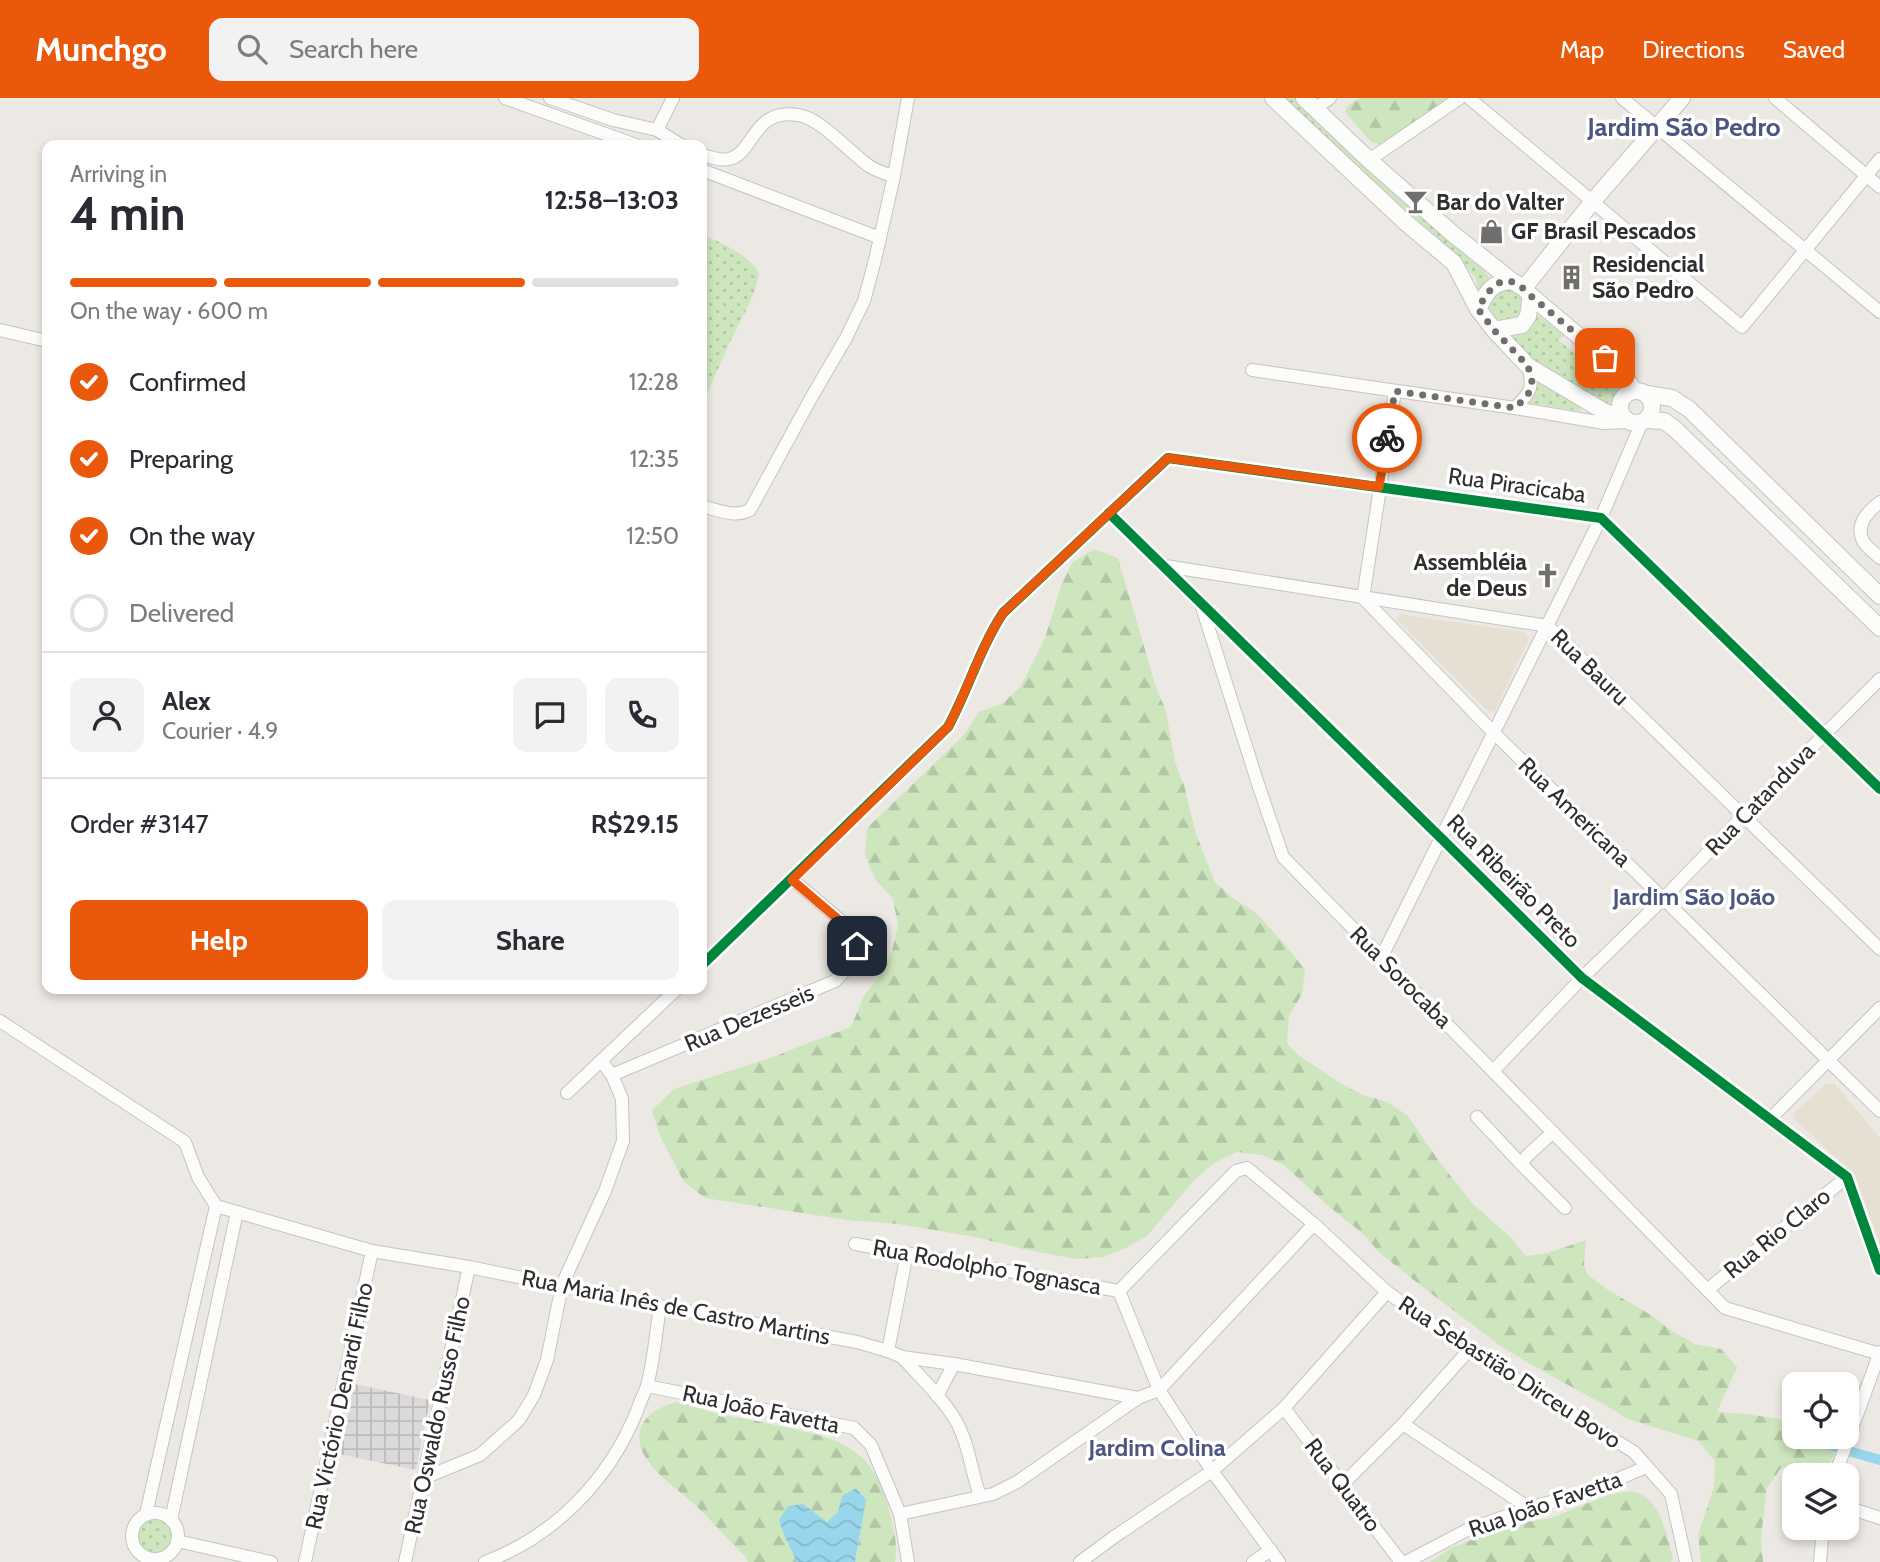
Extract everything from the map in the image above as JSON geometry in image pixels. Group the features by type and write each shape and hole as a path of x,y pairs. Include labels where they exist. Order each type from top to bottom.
{"main road":[{"path":"1273,98 1405,222 1454,263 1478,309 1528,366 1605,412 1636,421 1664,421 1675,429 1880,628"},
{"path":"1522,288 1682,98"},
{"path":"1309,103 1453,234 1522,288 1650,398 1653,408 1649,417 1636,421"},
{"path":"1478,309 1489,289 1500,282 1522,288"},
{"path":"1494,330 1522,325 1528,316 1522,288"},
{"path":"1636,421 1621,411 1621,400 1629,392 1672,398 1689,409 1880,596"}],"street":[{"path":"505,98 622,140"},
{"path":"550,98 613,120 657,130 673,140"},
{"path":"657,130 673,98"},
{"path":"707,507 733,514 743,514 750,510 852,326 863,301 880,238 908,98"},
{"path":"1309,103 1330,98"},
{"path":"1369,160 1460,98"},
{"path":"1469,98 1742,327 1880,159"},
{"path":"1622,98 1880,312"},
{"path":"1775,98 1880,187"},
{"path":"707,157 733,158 767,120 797,114 827,130 870,167 894,176"},
{"path":"707,172 880,238"},
{"path":"0,330 42,340"},
{"path":"1515,408 1528,395 1532,382 1528,366"},
{"path":"1252,370 1604,423 1636,421 1601,518 1493,732 1443,839 1381,957"},
{"path":"1363,598 1395,391"},
{"name":"Rua Piracicaba","path":"1109,513 1168,458 1601,518 1880,789"},
{"path":"1880,502 1866,516 1861,533 1864,543 1880,558"},
{"path":"707,960 948,727 992,630 1003,613 1109,513"},
{"name":"Rua Ribeirão Preto","path":"1109,513 1582,978 1847,1177"},
{"name":"Rua Bauru","path":"1165,566 1548,626 1880,949"},
{"name":"Rua Americana","path":"1363,598 1493,732 1880,1111"},
{"name":"Rua Sorocaba","path":"1200,600 1283,857 1724,1308 1880,1353"},
{"name":"Rua Catanduva","path":"1493,1071 1880,679"},
{"name":"Rua Dezesseis","path":"612,1075 835,981 846,970 856,959 857,946 853,932 792,880"},
{"path":"567,1093 672,994"},
{"path":"1771,1118 1880,1008"},
{"path":"0,1021 184,1142 198,1177 216,1206 146,1514 132,1532 138,1558 163,1560 177,1541 177,1530 171,1520 159,1513 146,1514"},
{"path":"424,1478 480,1455 519,1420 534,1395 547,1360 562,1285 605,1191 623,1141 622,1099 612,1075 601,1061"},
{"path":"1477,1117 1565,1208"},
{"path":"1521,1164 1553,1132"},
{"name":"Rua Sebastião Dirceu Bovo","path":"1119,1290 1236,1171 1247,1168 1314,1223 1387,1292 1469,1350 1634,1452 1671,1494 1686,1562"},
{"path":"1847,1177 1880,1270"},
{"name":"Rua Rio Claro","path":"1707,1290 1847,1177"},
{"name":"Rua Maria Inês de Castro Martins","path":"216,1206 372,1251 469,1267 857,1342 902,1357 1138,1398"},
{"path":"171,1520 237,1212"},
{"path":"900,1514 993,1494 1017,1482 1138,1398 1159,1390 1314,1223"},
{"name":"Rua Rodolpho Tognasca","path":"855,1244 1119,1290"},
{"name":"Rua Victório Denardi Filho","path":"305,1562 372,1251"},
{"path":"888,1351 907,1253"},
{"name":"Rua Oswaldo Russo Filho","path":"405,1562 469,1267"},
{"path":"1119,1290 1159,1390 1212,1471 1279,1562"},
{"path":"1080,1562 1212,1471 1284,1408 1387,1292"},
{"path":"485,1562 545,1531 586,1495 615,1454 647,1386 660,1306"},
{"path":"1343,1485 1403,1424 1469,1350"},
{"path":"1839,1463 1880,1353"},
{"path":"902,1357 956,1421 967,1448 980,1496"},
{"path":"937,1396 954,1364"},
{"name":"Rua João Favetta","path":"647,1386 854,1428 872,1445 900,1514 908,1562"},
{"name":"Rua Quatro","path":"1284,1408 1404,1562"},
{"path":"1403,1424 1529,1508"},
{"name":"Rua João Favetta","path":"1404,1562 1467,1530 1529,1508 1588,1492 1646,1467"},
{"path":"1859,1511 1880,1518"},
{"path":"1819,1562 1822,1540"},
{"path":"177,1541 271,1562"},
{"path":"1253,1562 1271,1550"}],"shaded area":[{"path":"1399,614 1524,632 1529,639 1495,711 1489,712 1397,620"},
{"path":"1834,1083 1880,1138 1880,1245 1854,1174 1794,1119 1795,1112 1825,1085"},
{"path":"354,1384 430,1400 416,1470 339,1454"}],"green space":[{"path":"1285,98 1296,98 1364,164 1484,271 1491,279 1482,292 1478,293 1476,279 1457,255"},
{"path":"1360,98 1450,98 1381,145 1371,142 1345,112 1348,106"},
{"path":"707,236 741,254 759,273 750,303 707,394"},
{"path":"1506,288 1518,293 1523,305 1518,317 1506,322 1494,317 1489,305 1494,293"},
{"path":"1538,315 1565,336 1557,339 1595,370 1605,370 1625,387 1616,404 1603,402 1574,389 1531,358 1510,337 1528,329"},
{"path":"1538,380 1581,408 1580,411 1528,403 1536,390"},
{"path":"1094,549 1118,558 1156,687 1166,711 1175,762 1184,785 1196,834 1215,882 1234,899 1255,912 1305,970 1302,994 1289,1016 1287,1043 1298,1055 1340,1083 1363,1095 1388,1102 1408,1116 1473,1204 1508,1235 1526,1256 1548,1253 1586,1240 1584,1265 1588,1275 1695,1344 1721,1349 1737,1367 1717,1412 1782,1419 1782,1449 1835,1449 1830,1463 1782,1463 1782,1468 1767,1488 1761,1537 1763,1562 1701,1562 1698,1535 1714,1487 1715,1461 1698,1441 1625,1418 1502,1347 1380,1253 1362,1233 1285,1166 1262,1155 1237,1152 1214,1163 1195,1179 1147,1236 1103,1257 1077,1259 898,1224 847,1220 705,1198 684,1182 660,1136 652,1110 674,1089 776,1056 851,1027 864,996 880,975 892,951 898,925 893,899 875,879 865,855 867,828 964,735 979,712 1003,703 1021,686 1045,638 1061,586 1072,563"},
{"path":"677,1402 714,1413 826,1437 859,1455 872,1469 882,1489 894,1532 895,1562 855,1562 866,1500 838,1512 827,1522 784,1535 797,1562 748,1562 701,1511 655,1470 641,1448 639,1437 645,1420 656,1410"},
{"path":"1638,1493 1654,1505 1666,1532 1673,1559 1671,1562 1430,1562 1451,1548 1509,1525 1551,1518 1608,1495"},
{"path":"155,1519 167,1524 172,1536 167,1548 155,1553 143,1548 138,1536 143,1524"}],"water":[{"path":"856,1488 866,1500 855,1562 797,1562 779,1520 788,1506 803,1504 827,1522 838,1512 842,1496"}],"waterway":[{"path":"1852,1452 1880,1460"}],"cycle path":[{"path":"707,960 948,727 1003,613 1168,458 1601,518 1880,789"},
{"path":"1109,513 1582,978 1847,1177 1880,1270"}],"way so far":[{"path":"1387,438 1395,391 1515,408 1528,395 1532,382 1528,366 1478,309 1489,289 1500,282 1512,281 1524,288 1605,358"}],"place":[{"name":"Bar do Valter","path":"1416,202"},
{"name":"GF Brasil Pescados","path":"1491,231"},
{"name":"Residencial São Pedro","path":"1572,277"},
{"name":"Assembléia de Deus","path":"1547,575"}],"district":[{"name":"Jardim São Pedro","path":"1684,127"},
{"name":"Jardim São João","path":"1694,896"},
{"name":"Jardim Colina","path":"1157,1447"}],"route":[{"path":"857,946 853,932 792,880 948,727 992,630 1003,613 1168,458 1379,487 1387,438"}]}
